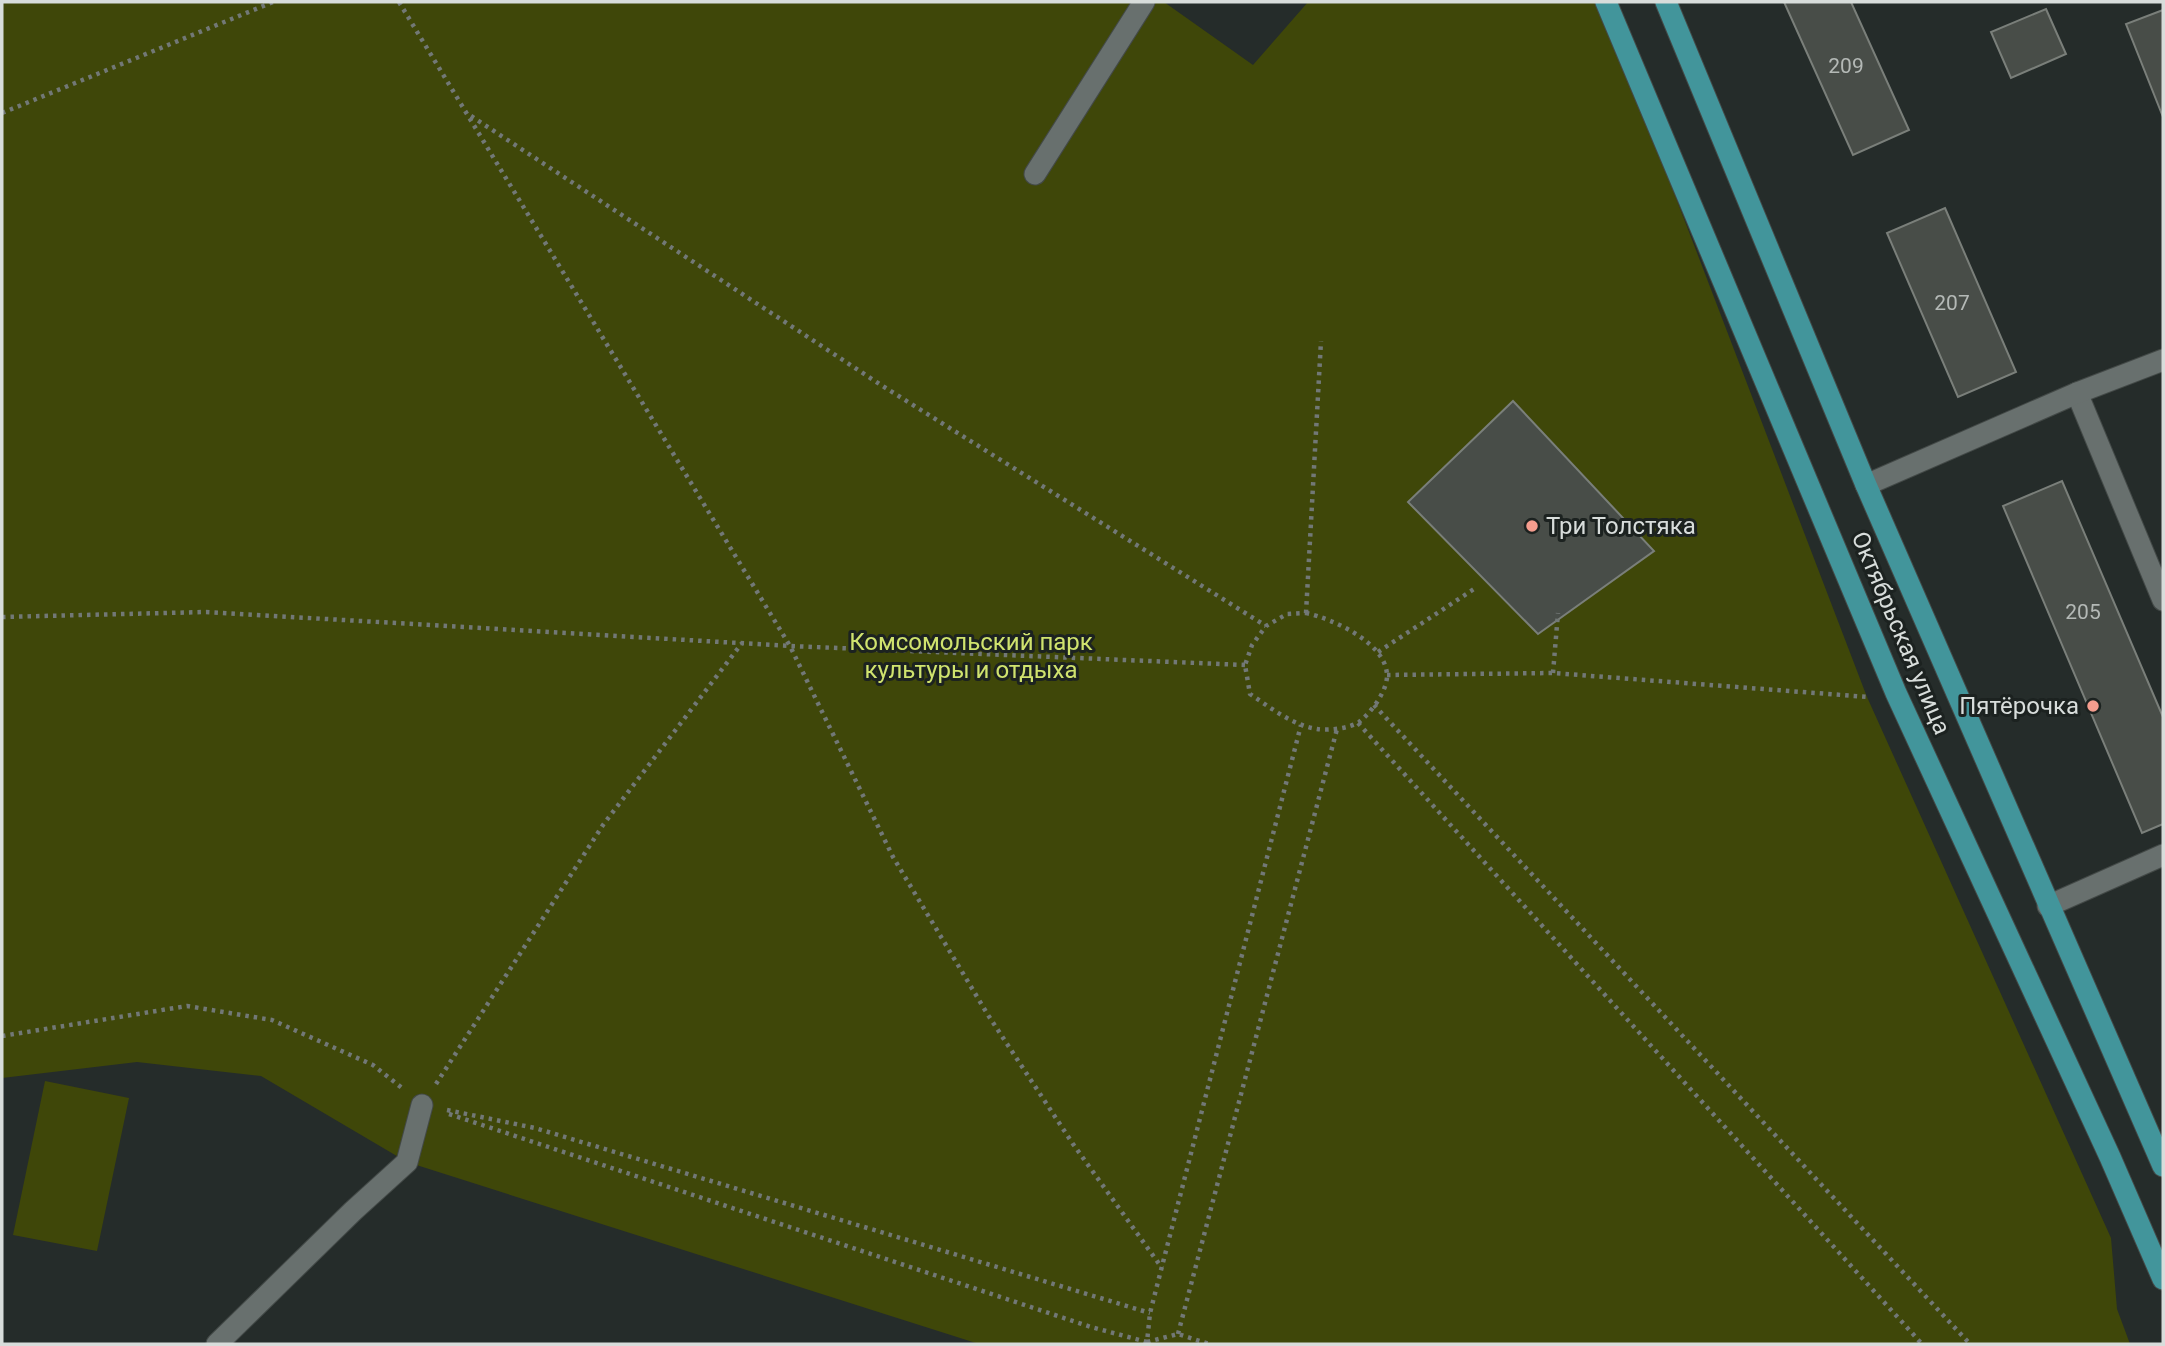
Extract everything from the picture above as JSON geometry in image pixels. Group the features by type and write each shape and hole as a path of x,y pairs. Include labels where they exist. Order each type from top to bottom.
{"main road":[{"name":"Октябрьская улица","path":"1606,2 1896,693 2110,1157 2163,1279"},
{"name":"Октябрьская улица","path":"1666,2 1866,485 2163,1166"}],"street":[{"path":"1035,174 1144,2"},
{"path":"1866,485 2077,393 2163,360"},
{"path":"2077,393 2162,592"},
{"path":"2048,906 2163,855"},
{"path":"217,1344 407,1162 422,1105"}],"path":[{"path":"2,113 273,2"},
{"path":"399,2 790,646 893,857 988,1015 1073,1144 1162,1268"},
{"path":"470,116 881,384 1266,626"},
{"path":"1306,613 1321,341"},
{"path":"1378,652 1477,587"},
{"path":"2,617 206,611 790,646 1245,665"},
{"path":"1306,613 1325,617 1358,635 1378,652 1387,675 1374,705 1358,723 1320,730 1301,725 1250,694 1245,665 1252,645 1266,626 1287,614 1306,613"},
{"path":"1553,673 1558,613"},
{"path":"422,1105 603,825 742,643"},
{"path":"1387,675 1553,673 1867,697 1896,693"},
{"path":"1374,705 1970,1344"},
{"path":"1358,723 1922,1344"},
{"path":"1147,1342 1150,1313 1301,725"},
{"path":"1178,1334 1336,729"},
{"path":"2,1036 187,1006 272,1020 373,1065 422,1105 1091,1327 1147,1342 1178,1334 1209,1344"},
{"path":"422,1105 535,1128 1150,1313"}],"green space":[{"name":"Комсомольский парк культуры и отдыха","path":"2,2 1164,2 1253,65 1308,2 1601,2 1867,697 2111,1238 2117,1309 2130,1344 979,1344 407,1162 261,1076 137,1062 2,1078"},
{"path":"45,1081 129,1098 97,1251 13,1235"}],"building":[{"path":"1784,2 1851,2 1909,130 1853,155"},
{"path":"2046,9 2066,54 2011,78 1991,32"},
{"path":"2163,10 2163,117 2126,24"},
{"path":"1945,208 2016,372 1958,397 1887,233"},
{"name":"Три Толстяка","path":"1513,401 1654,551 1538,634 1408,502"},
{"path":"2062,481 2163,717 2163,824 2142,833 2003,506"}],"place":[{"name":"Три Толстяка","path":"1532,526"},
{"name":"Пятёрочка","path":"2093,706"}]}
